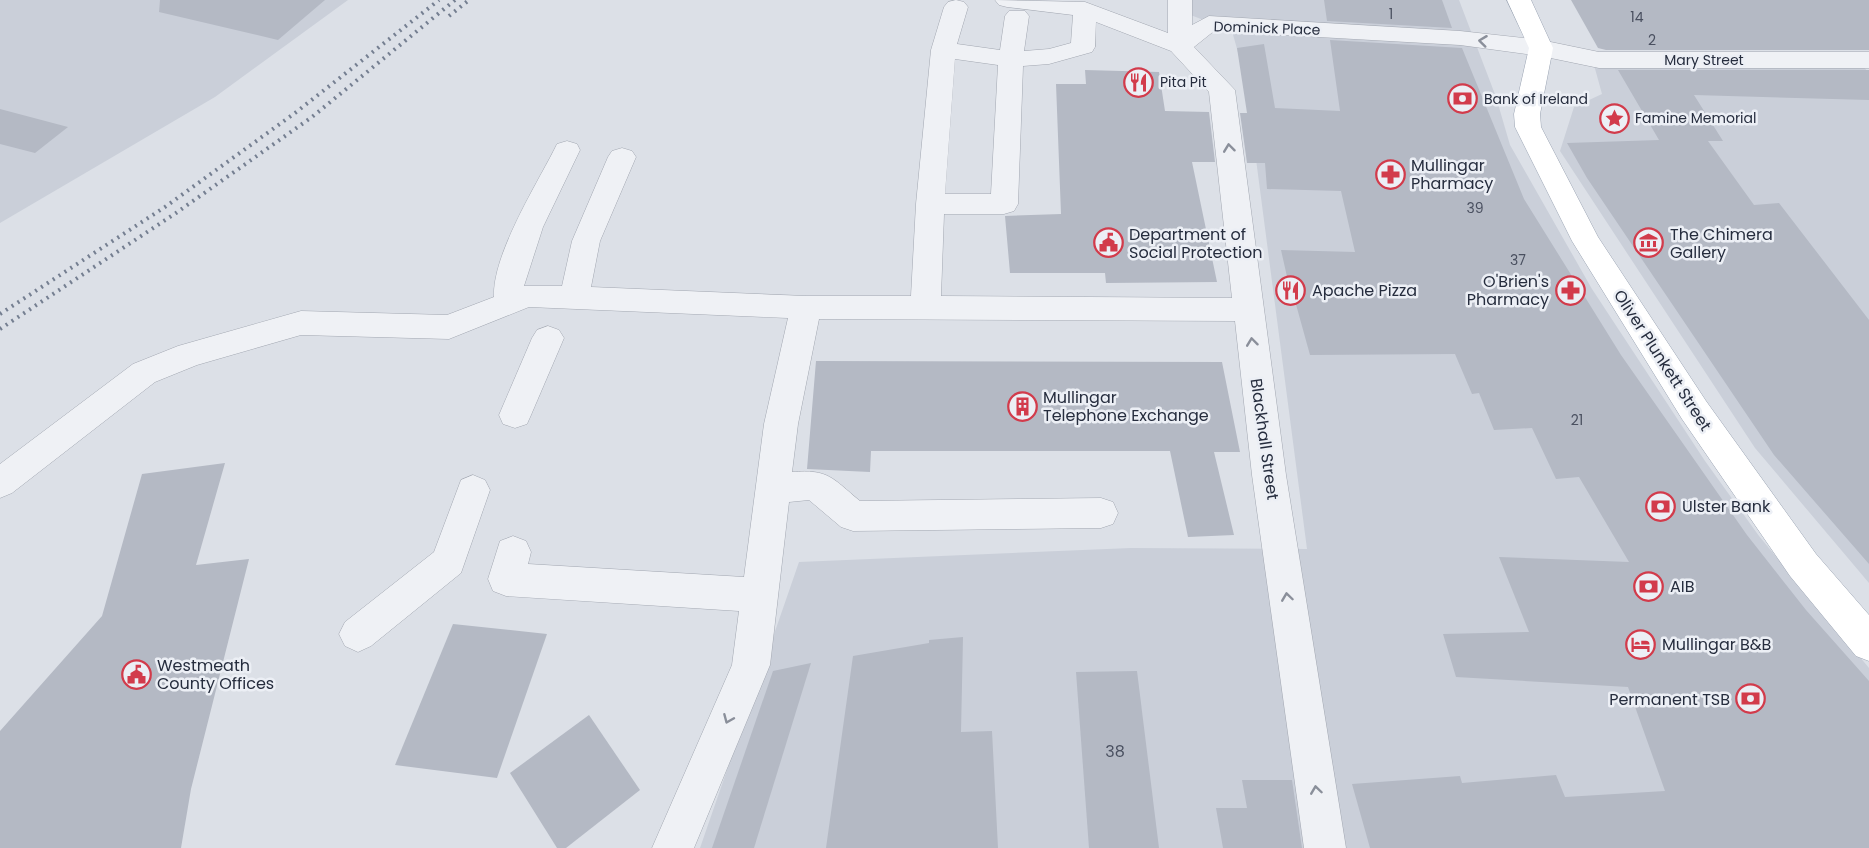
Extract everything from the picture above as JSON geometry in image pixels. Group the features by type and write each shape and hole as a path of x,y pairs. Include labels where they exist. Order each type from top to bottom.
{"main road":[{"path":"1519,0 1541,48"},
{"name":"Oliver Plunkett Street","path":"1541,48 1527,114 1528,127 1586,241 1694,410 1789,546 1869,644"}],"street":[{"path":"930,204 1004,204 1012,8 1085,9 1180,46 1180,0"},
{"path":"926,308 930,204 943,50 956,7"},
{"path":"943,50 1011,59 1059,57 1083,47 1085,9"},
{"name":"Dominick Place","path":"1180,46 1209,23 1460,38 1541,48"},
{"name":"Blackhall Street","path":"1180,46 1222,90 1270,486 1325,848"},
{"name":"Mary Street","path":"1541,48 1599,60 1869,60"},
{"path":"509,303 506,292 528,230 567,150"},
{"path":"574,298 586,241 622,157"},
{"path":"0,483 144,373 189,355 301,323 449,327 527,296 806,306 1248,310"},
{"path":"673,848 751,665 781,424 806,306"},
{"path":"515,415 548,338"},
{"path":"773,488 816,485 853,516 1101,513"},
{"path":"358,634 448,562 473,490"},
{"path":"513,552 506,579 759,594"}],"shaded area":[{"path":"0,0 348,0 215,97 0,223"},
{"path":"1189,0 1459,0 1496,97 1510,145 1592,289 1705,461 1759,536 1869,668 1869,848 700,848 799,562 1131,548 1307,549 1254,144 1239,56 1232,31 1188,14"},
{"path":"1594,65 1862,65 1869,73 1869,583 1755,448 1560,151 1574,107 1602,94"}],"building":[{"path":"160,0 325,0 278,40 159,12"},
{"path":"1324,0 1442,0 1452,28 1327,21"},
{"path":"1571,0 1869,0 1869,50 1606,50 1598,48"},
{"path":"1330,40 1462,48 1524,199 1621,355 1747,535 1806,610 1869,681 1869,848 1370,848 1352,784 1460,776 1462,783 1556,775 1565,797 1665,791 1628,687 1456,677 1443,634 1529,632 1499,557 1629,562 1579,477 1556,479 1532,428 1494,430 1479,393 1472,394 1455,354 1310,355 1292,290 1290,290 1281,250 1355,252 1341,191 1267,189 1265,163 1247,163 1240,113 1247,113 1237,48 1264,44 1275,108 1340,111"},
{"path":"1085,70 1159,72 1165,111 1209,112 1215,162 1192,162 1217,282 1106,283 1105,273 1010,273 1005,216 1061,214 1056,84 1086,84"},
{"path":"1618,70 1869,70 1869,100 1694,95 1723,141 1708,141 1754,205 1779,203 1869,320 1869,564 1774,455 1587,178 1567,143 1659,140"},
{"path":"0,109 68,127 35,153 0,144"},
{"name":"Mullingar Telephone Exchange","path":"816,361 1222,362 1240,452 1214,452 1234,535 1188,537 1170,451 871,451 870,472 807,469"},
{"name":"Westmeath County Offices","path":"225,463 196,565 249,559 191,789 181,848 0,848 0,731 102,616 142,474"},
{"path":"453,624 547,634 497,778 395,765"},
{"path":"963,637 961,732 992,731 998,848 826,848 853,656 929,643 929,640"},
{"path":"811,663 754,848 712,848 773,671"},
{"path":"1137,671 1159,848 1089,848 1076,672"},
{"path":"589,715 640,790 566,848 557,848 510,773"},
{"path":"1242,780 1292,780 1302,848 1223,848 1216,808 1247,808"}],"railway":[{"path":"0,314 165,207 295,113 439,0"},
{"path":"0,329 176,213 312,117 455,0"},
{"path":"449,16 469,0"}],"place":[{"name":"Pita Pit","path":"1139,82"},
{"name":"Bank of Ireland","path":"1463,99"},
{"name":"Famine Memorial","path":"1614,118"},
{"name":"Mullingar Pharmacy","path":"1390,174"},
{"name":"Department of Social Protection","path":"1108,243"},
{"name":"The Chimera Gallery","path":"1649,243"},
{"name":"Apache Pizza","path":"1291,290"},
{"name":"O'Brien's Pharmacy","path":"1570,290"},
{"name":"Mullingar Telephone Exchange","path":"1022,406"},
{"name":"Ulster Bank","path":"1661,506"},
{"name":"AIB","path":"1649,586"},
{"name":"Mullingar B&B","path":"1641,644"},
{"name":"Westmeath County Offices","path":"136,674"},
{"name":"Permanent TSB","path":"1751,699"}]}
